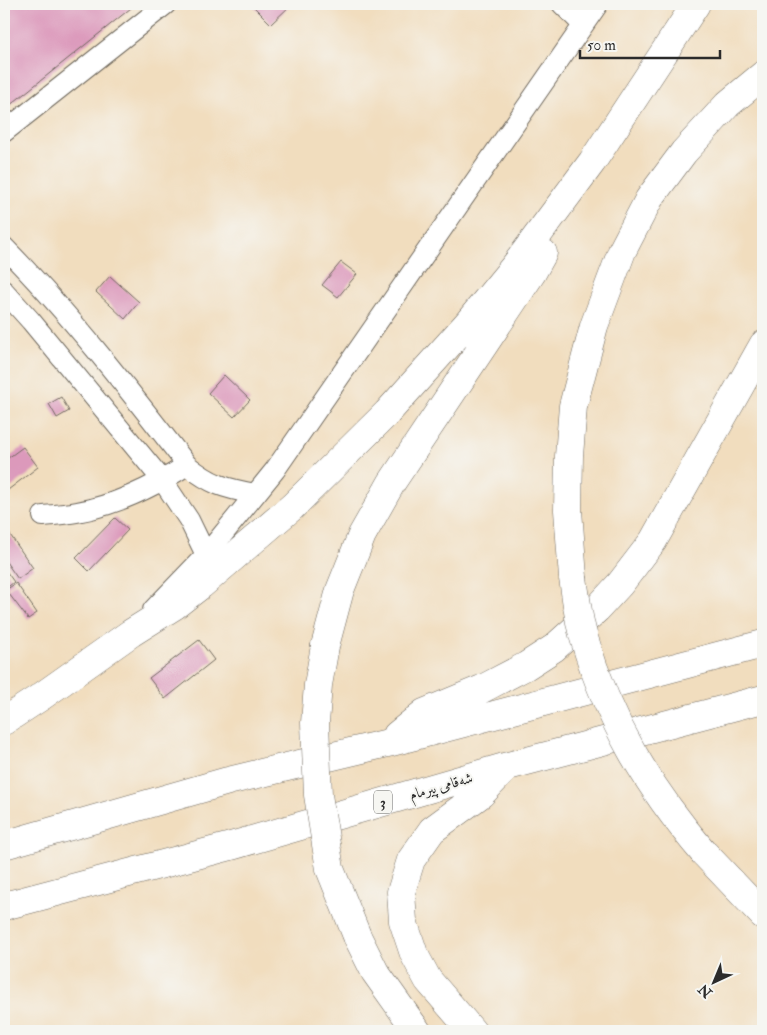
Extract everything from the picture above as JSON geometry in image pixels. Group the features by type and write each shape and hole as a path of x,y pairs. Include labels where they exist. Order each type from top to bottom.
{"highway":[{"path":"4,721 201,586 292,507 387,413 454,339 517,263 592,162 696,4"},
{"path":"761,75 728,104 684,152 649,199 622,251 594,326 573,406 568,510 573,578 583,637 598,682 616,724 658,795 704,854 763,915"},
{"path":"417,1031 375,972 357,936 330,868 318,796 316,723 318,685 325,646 340,590 362,535 392,482 532,273 592,162"},
{"path":"388,743 424,714 482,689 526,666 554,648 597,609 625,578 653,540 763,346"},
{"path":"4,845 228,782 388,743 763,644"},
{"name":"شەقامی پیرمام","path":"4,906 232,846 508,766 763,699"},
{"path":"472,1031 428,980 414,954 403,921 400,892 411,860 432,830 481,794 508,766"}],"street":[{"path":"4,132 166,4"},
{"path":"562,4 583,25"},
{"path":"131,633 206,554 274,470 598,4"},
{"path":"4,247 40,284 73,323 187,464 208,481 255,494"},
{"path":"4,291 162,481 189,520 206,554"},
{"path":"43,516 78,512 110,503 162,481 187,464"}],"building":[{"path":"4,4 136,4 4,110"},
{"path":"251,4 292,4 271,24"},
{"path":"341,262 357,274 338,297 322,285"},
{"path":"110,276 139,302 125,319 96,292"},
{"path":"224,375 250,400 234,417 208,393"},
{"path":"61,397 69,411 57,418 49,404"},
{"path":"23,447 38,467 4,493 4,461"},
{"path":"115,518 128,530 89,571 76,558"},
{"path":"4,526 33,568 18,579 4,559"},
{"path":"4,568 14,582 4,590"},
{"path":"16,583 37,613 28,619 6,590"},
{"path":"199,640 214,660 165,699 149,678"}]}
